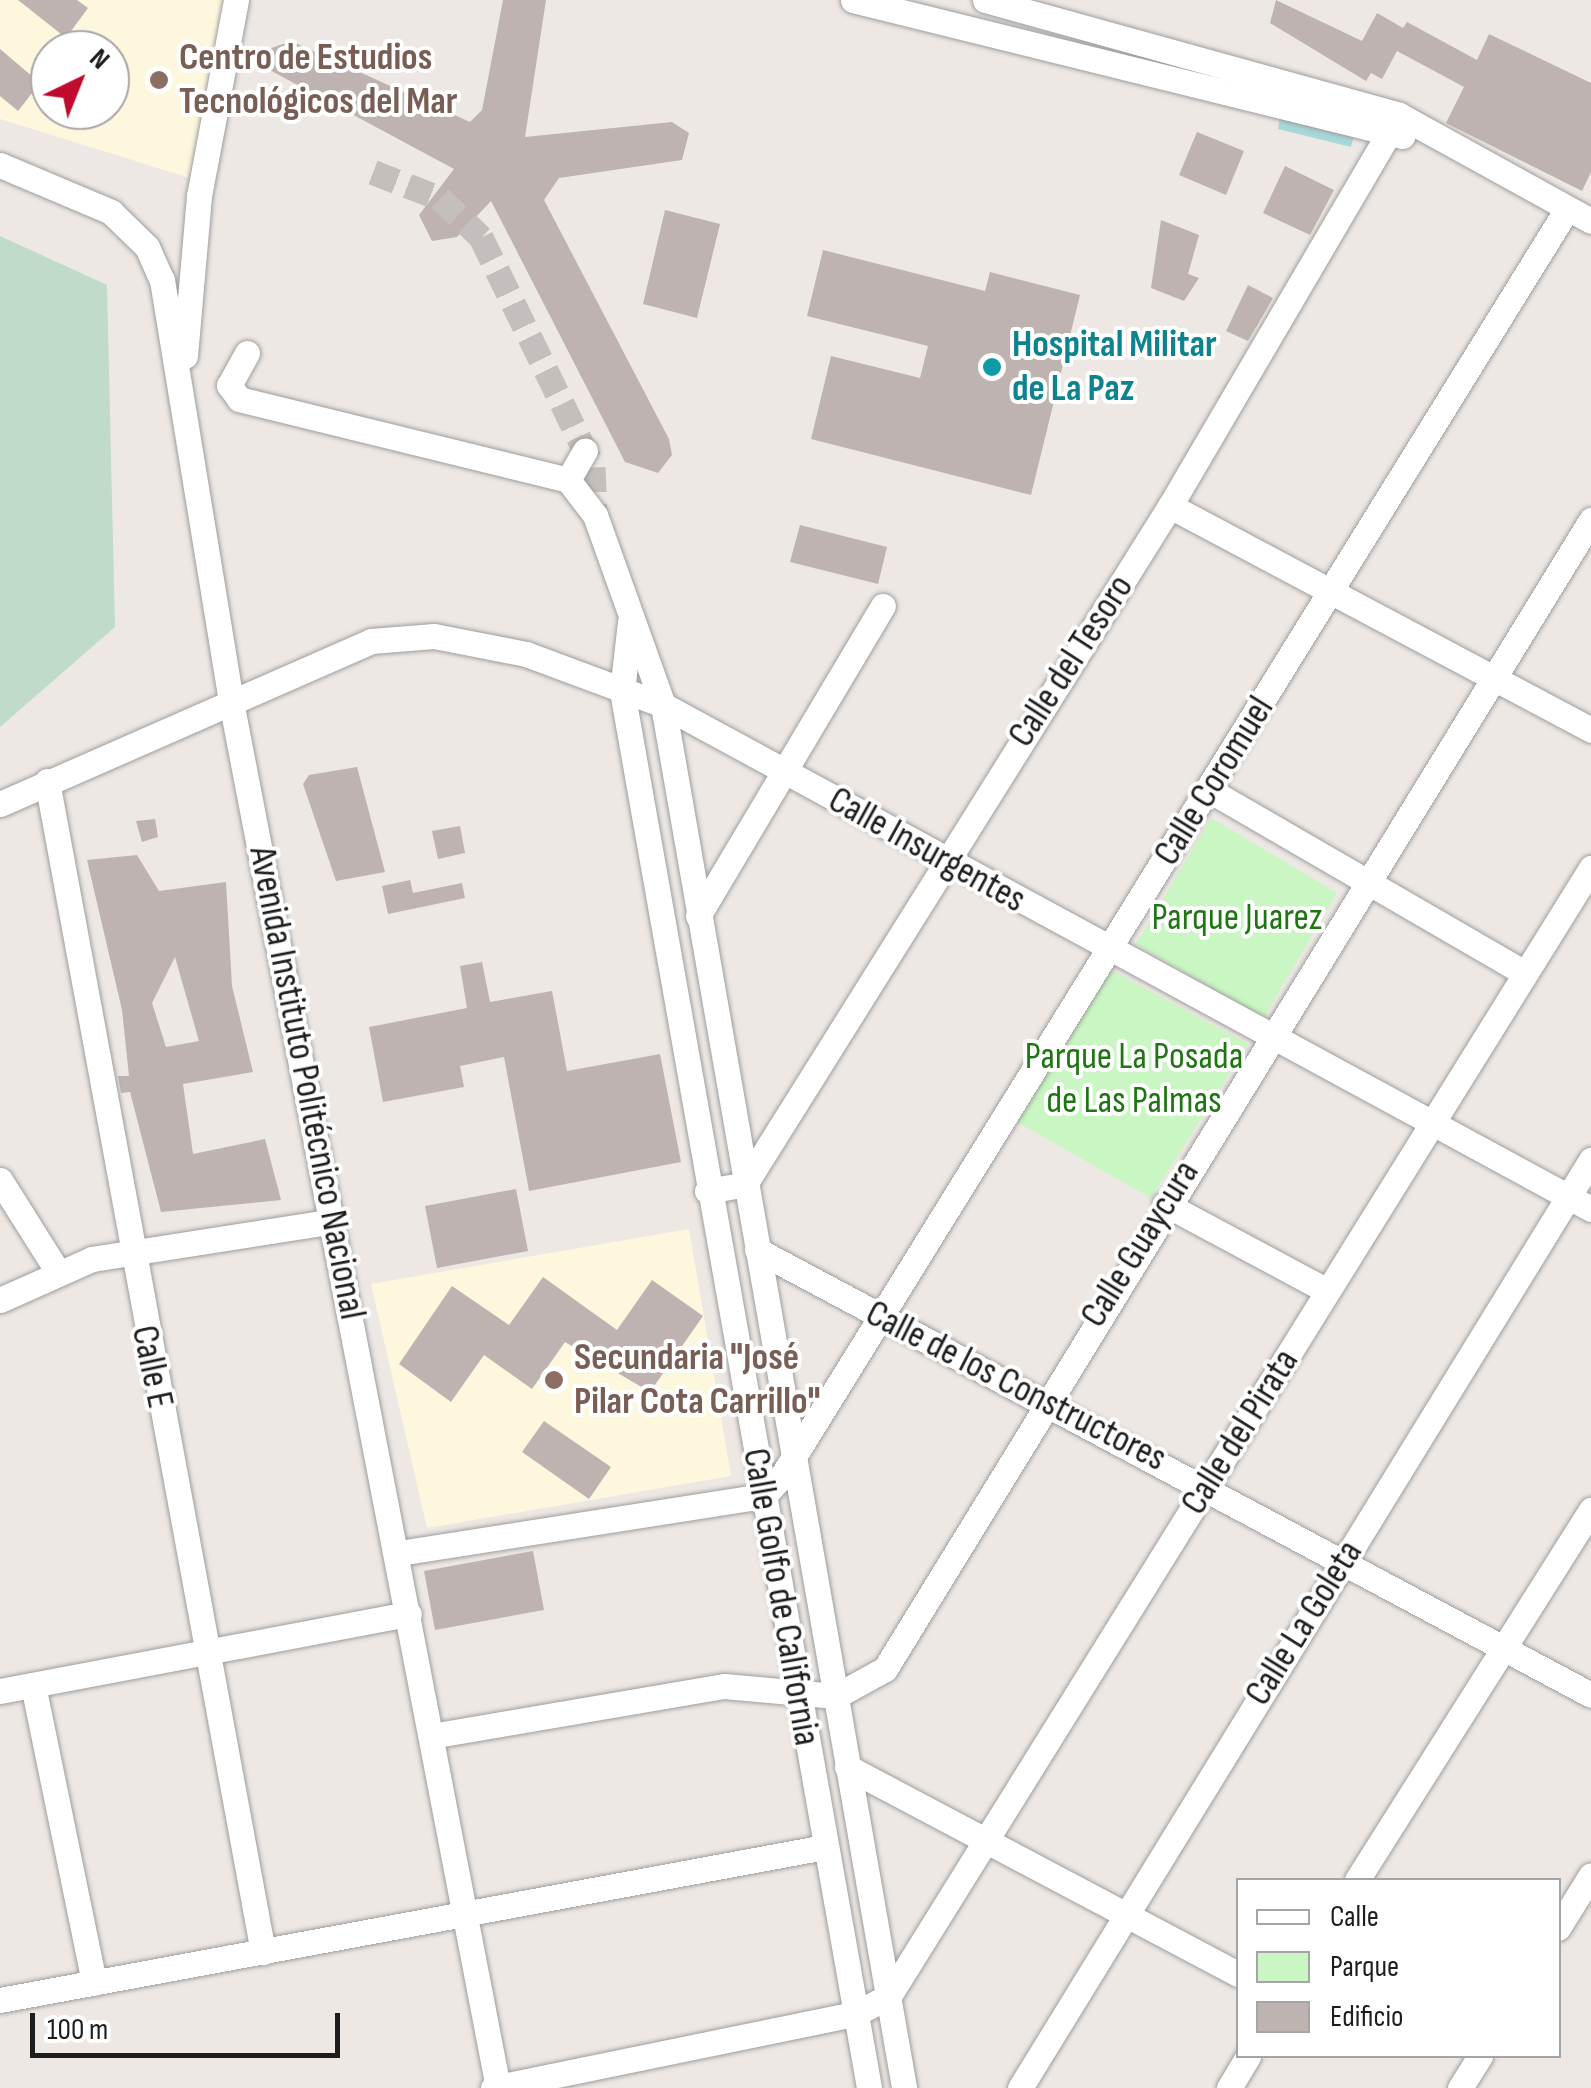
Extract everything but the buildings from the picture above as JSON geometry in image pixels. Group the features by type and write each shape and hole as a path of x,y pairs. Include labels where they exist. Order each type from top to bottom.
{"street":[{"path":"181,404 198,196 236,0"},
{"path":"853,0 1394,125"},
{"path":"985,0 1394,125 1591,222"},
{"name":"Calle del Tesoro","path":"745,1184 944,858 1170,506 1394,125"},
{"name":"Avenida Instituto Politécnico Nacional","path":"0,165 92,201 147,247 169,314 230,696 399,1553 496,2088"},
{"name":"Calle Coromuel","path":"764,1496 882,1318 1567,209"},
{"path":"246,353 230,385 239,399 568,480 585,450"},
{"name":"Calle Golfo de California","path":"568,480 596,515 630,622 663,705 904,2088"},
{"path":"1170,506 1495,684 1591,730"},
{"name":"Calle Guaycura","path":"836,1696 885,1669 1044,1398 1495,684 1591,520"},
{"path":"698,916 782,769 883,606"},
{"name":"Calle Golfo de California","path":"630,622 622,692 707,1191 869,2088"},
{"name":"Calle Insurgentes","path":"0,804 230,696 398,635 526,654 663,705 1269,1039 1432,1120 1580,1203"},
{"name":"Calle E","path":"47,780 128,1254 214,1651 264,1952"},
{"path":"1209,790 1525,973"},
{"name":"Calle del Pirata","path":"889,1996 981,1840 1208,1486 1591,868"},
{"name":"Calle La Goleta","path":"1020,2088 1121,1915 1342,1564 1580,1203 1591,1160"},
{"path":"0,1180 56,1269"},
{"path":"707,1191 745,1184"},
{"path":"1165,1204 1327,1291"},
{"path":"0,1300 56,1269 334,1221"},
{"name":"Calle de los Constructores","path":"758,1250 882,1318 1044,1398 1342,1564 1591,1695"},
{"path":"399,1553 764,1496"},
{"path":"1357,1878 1591,1510"},
{"path":"0,1690 409,1614"},
{"path":"33,1685 94,1982"},
{"path":"432,1736 724,1686 798,1689 836,1696"},
{"path":"848,1767 1236,1973"},
{"path":"0,2000 465,1918 825,1847"},
{"path":"1561,1923 1591,1875"},
{"path":"496,2088 856,2013 889,1996"},
{"path":"1229,2088 1247,2058"},
{"path":"1460,2088 1479,2058"}],"shaded area":[{"name":"Centro de Estudios Tecnológicos del Mar","path":"0,0 224,0 190,178 35,130 130,130 130,30 30,30 30,128 0,119"},
{"name":"Secundaria \"José Pilar Cota Carrillo\"","path":"689,1229 731,1476 427,1528 371,1284"}],"green space":[{"path":"0,236 107,285 115,627 0,727"},
{"name":"Parque Juarez","path":"1211,818 1337,893 1263,1019 1136,944"},
{"name":"Parque La Posada de Las Palmas","path":"1109,969 1248,1044 1151,1198 1017,1122"}],"water":[{"path":"1280,117 1354,135 1351,147 1278,129"}],"tunnel":[{"path":"373,172 440,198 481,237 593,467 595,515"}],"place":[{"name":"Centro de Estudios Tecnológicos del Mar","path":"159,80"},
{"name":"Hospital Militar de La Paz","path":"992,367"},
{"name":"Secundaria \"José Pilar Cota Carrillo\"","path":"554,1380"}]}
